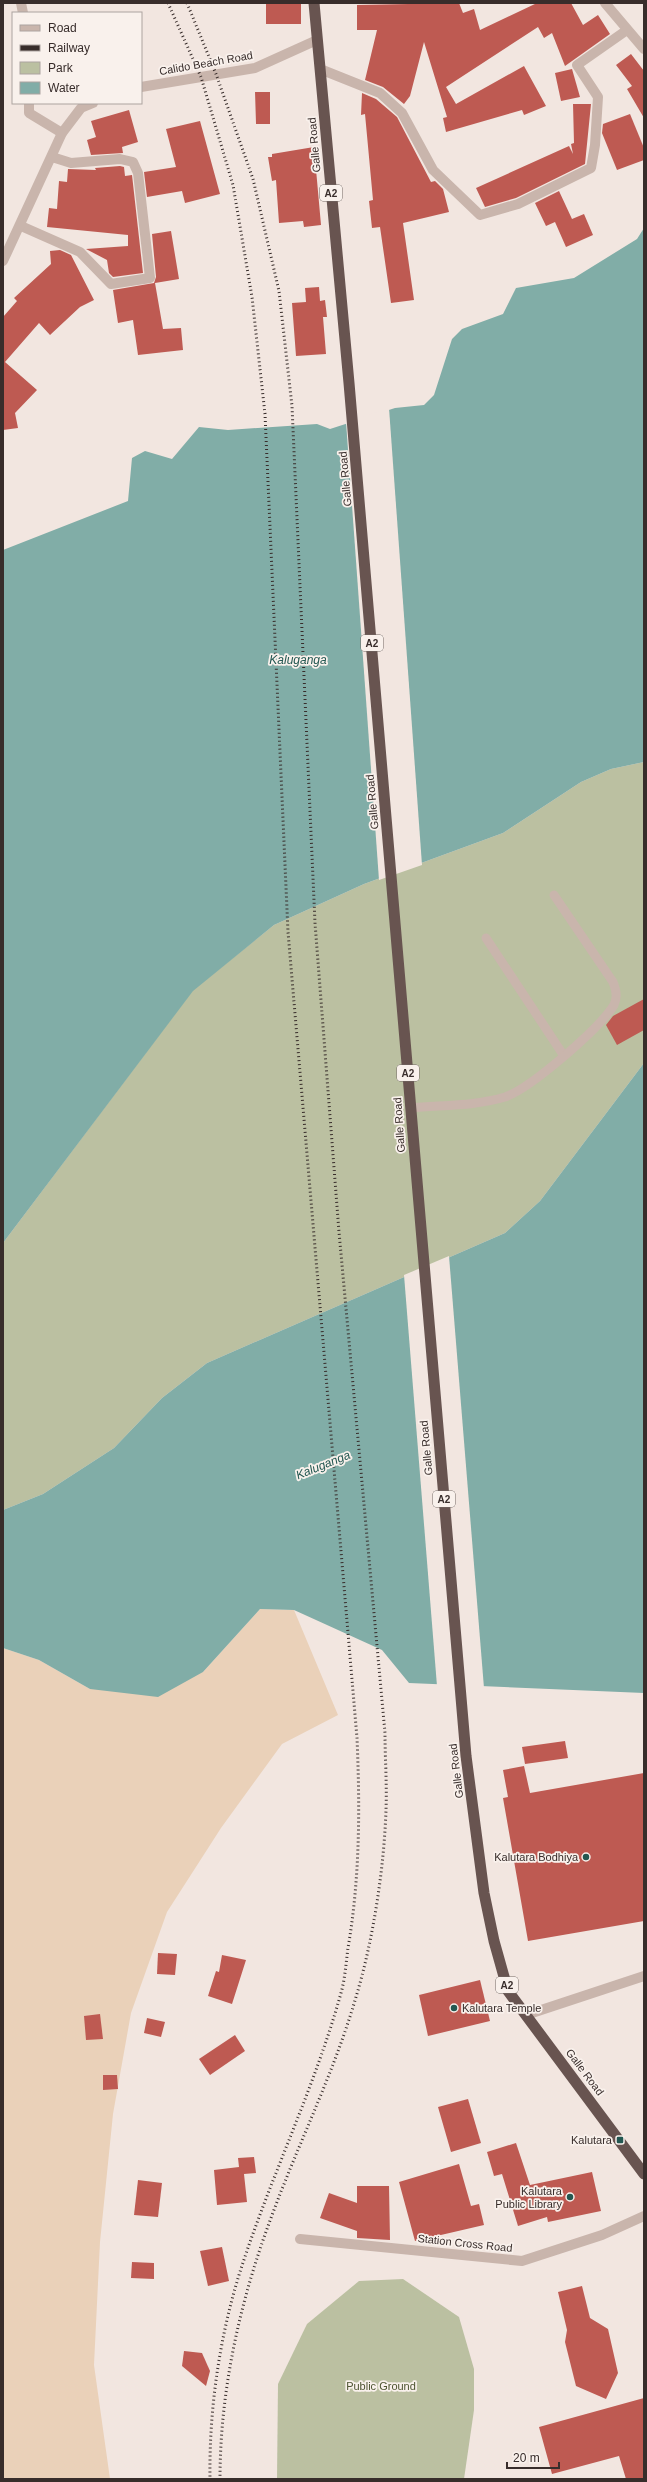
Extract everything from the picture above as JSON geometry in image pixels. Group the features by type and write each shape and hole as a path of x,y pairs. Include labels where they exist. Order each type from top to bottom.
{"highway":[{"name":"Galle Road","path":"314,3 349,383 394,903 421,1243 466,1756 484,1893 494,1941 508,1991 644,2174"}],"street":[{"path":"605,3 627,30 640,38 644,49"},
{"path":"320,69 380,94 402,113 432,170 480,215 518,204 591,168 595,145 598,97 577,65 627,30"},
{"name":"Calido Beach Road","path":"142,87 255,68 317,40"},
{"path":"29,104 29,114 62,133"},
{"path":"3,261 21,226 62,133 81,108 91,104"},
{"path":"21,226 80,252 111,284 150,278 138,173 133,162 120,159 71,163 52,158"},
{"path":"526,2015 644,1976"},
{"name":"Station Cross Road","path":"300,2239 522,2261 602,2235 644,2216"}],"lane":[{"path":"410,1108 504,1097 523,1089 586,1036 614,1004 617,992 613,982 554,895"},
{"path":"486,938 564,1056"}],"green space":[{"path":"644,762 644,1063 540,1201 505,1233 207,1363 162,1398 114,1448 43,1494 3,1510 3,1243 193,990 274,925 364,884 503,833 581,782 611,769"},
{"name":"Public Ground","path":"403,2279 459,2317 474,2369 474,2410 464,2479 277,2479 278,2384 307,2324 359,2281"}],"sand":[{"path":"260,1609 294,1610 338,1715 282,1744 221,1828 167,1912 131,2013 113,2114 100,2242 94,2365 110,2479 3,2479 3,1648 39,1660 90,1689 203,1672"}],"water":[{"name":"Kaluganga","path":"644,228 644,762 611,769 581,782 503,833 364,884 274,925 193,991 3,1243 3,550 128,501 132,458 145,451 172,459 199,427 228,430 317,424 330,429 395,408 424,405 434,395 452,339 462,329 503,314 516,288 574,278 637,239"},
{"name":"Kaluganga","path":"644,1063 644,1693 409,1683 382,1650 294,1610 260,1609 203,1672 158,1697 90,1689 39,1660 3,1648 3,1510 43,1494 114,1448 162,1398 207,1363 505,1233 540,1201"}],"pier":[{"path":"389,408 422,865 379,880 346,422"},
{"path":"449,1256 484,1688 437,1686 404,1275"}],"building":[{"path":"266,3 301,3 301,24 266,24"},
{"path":"459,3 463,13 474,9 480,30 537,3 571,3 583,25 598,15 610,34 565,66 552,33 544,38 538,27 446,87 456,104 524,66 546,106 524,115 522,110 446,132 443,118 447,117 424,42 410,96 404,104 383,87 365,80 377,30 357,30 357,5"},
{"path":"631,54 644,71 644,118 627,89 632,86 616,65"},
{"path":"572,69 580,97 561,101 555,73"},
{"path":"255,92 270,92 270,124 256,124"},
{"path":"362,93 376,99 397,117 431,182 435,181 443,189 449,212 403,223 414,300 391,303 380,227 372,228 369,201 373,200 365,114 361,115"},
{"path":"573,104 591,104 585,164 516,198 485,207 476,188 569,146 573,154 571,144 574,143"},
{"path":"129,110 138,142 122,147 123,153 91,155 87,140 96,137 91,121"},
{"path":"630,114 644,148 644,160 617,170 602,133 603,124"},
{"path":"200,121 220,194 185,203 182,191 147,197 144,172 176,167 166,129"},
{"path":"314,147 321,225 304,227 303,221 279,223 276,180 272,181 268,157 272,157 272,154"},
{"path":"124,167 125,176 132,175 143,273 113,277 109,273 107,260 86,249 128,246 128,235 47,227 49,208 57,209 59,181 67,182 68,169 96,170 95,168"},
{"path":"559,191 572,219 584,214 593,235 566,247 555,222 546,226 535,203"},
{"path":"171,231 179,279 155,283 163,329 181,328 183,350 138,355 133,320 118,323 113,290 154,283 156,277 152,234"},
{"path":"60,250 71,255 94,300 80,307 50,335 39,323 5,362 37,390 15,413 18,428 3,430 3,317 17,301 14,298 51,264 50,251"},
{"path":"319,287 320,301 325,300 327,317 323,317 326,354 296,356 292,303 306,302 305,288"},
{"path":"644,999 644,1030 617,1045 606,1025 613,1016"},
{"path":"565,1741 568,1758 525,1764 522,1747"},
{"path":"524,1766 530,1793 644,1773 644,1921 528,1941 503,1798 508,1797 503,1770"},
{"path":"158,1953 177,1954 175,1975 157,1974"},
{"path":"222,1955 246,1960 232,2004 208,1996 216,1971 219,1972"},
{"name":"Kalutara Temple","path":"480,1980 490,2021 428,2036 419,1995"},
{"path":"100,2014 103,2039 86,2040 84,2016"},
{"path":"147,2018 165,2022 161,2037 144,2033"},
{"path":"235,2035 245,2051 210,2075 199,2059"},
{"path":"103,2075 117,2075 118,2089 103,2090"},
{"path":"468,2099 481,2143 451,2152 438,2107"},
{"path":"516,2143 530,2185 592,2172 601,2211 548,2222 547,2217 518,2226 502,2174 494,2176 487,2152"},
{"path":"254,2157 256,2173 244,2174 247,2202 217,2205 214,2170 239,2167 238,2158"},
{"path":"459,2164 471,2206 479,2204 484,2225 415,2241 399,2182"},
{"path":"138,2180 162,2183 158,2217 134,2215"},
{"path":"357,2186 389,2186 390,2240 357,2238 357,2231 320,2218 329,2193 357,2203"},
{"path":"222,2247 229,2281 208,2286 200,2251"},
{"path":"132,2262 154,2263 154,2279 131,2278"},
{"path":"582,2286 590,2318 608,2329 618,2373 606,2399 576,2386 565,2342 567,2330 558,2292"},
{"path":"184,2351 202,2353 210,2371 206,2386 182,2366"},
{"path":"644,2398 644,2479 626,2479 619,2456 552,2474 539,2427"}],"railway":[{"path":"168,3 201,77 233,185 252,297 265,414 288,932 357,1738 359,1790 355,1896 342,1988 318,2065 264,2204 239,2275 232,2300 221,2350 213,2402 210,2479"},
{"path":"187,3 216,74 253,179 279,291 292,406 315,923 339,1232 385,1733 386,1791 383,1856 377,1905 368,1952 356,1997 327,2081 271,2218 250,2281 241,2314 228,2379 221,2446 220,2479"}],"place":[{"name":"Kalutara Bodhiya","path":"586,1857"},
{"name":"Kalutara Temple","path":"454,2008"},
{"name":"Kalutara","path":"620,2140"},
{"name":"Kalutara Public Library","path":"570,2197"}]}
